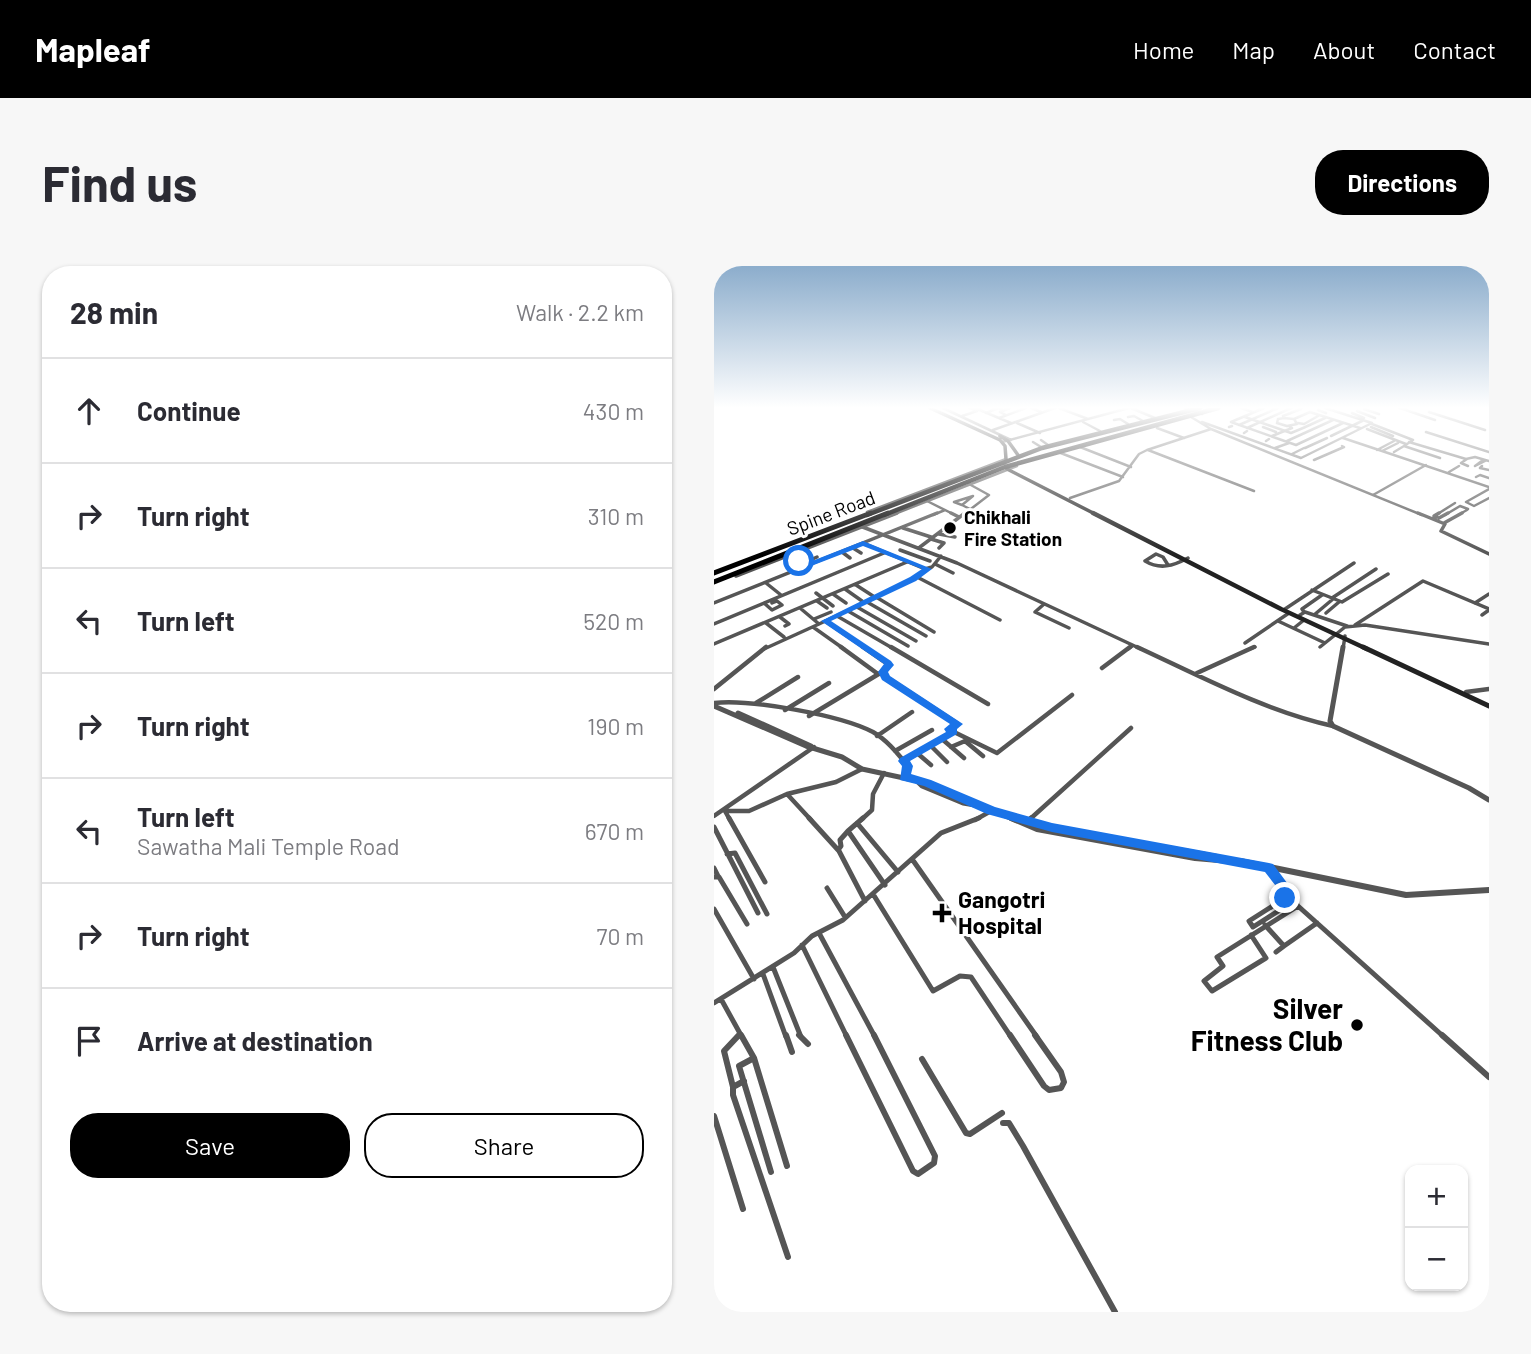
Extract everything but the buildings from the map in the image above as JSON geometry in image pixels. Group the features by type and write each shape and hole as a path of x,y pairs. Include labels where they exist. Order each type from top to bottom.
{"main road":[{"path":"1005,457 1007,468"},
{"name":"Spine Road","path":"714,572 1017,457"},
{"path":"1020,457 1023,461"},
{"path":"944,492 1036,457"},
{"name":"Spine Road","path":"714,584 1005,467 1037,457"},
{"path":"1006,460 1023,461"},
{"path":"1014,467 1131,532"},
{"path":"1014,467 1131,532"},
{"path":"1007,468 1304,620 1489,704"},
{"path":"1287,611 1302,613 1342,636 1489,704"}],"street":[{"name":"Spine Road","path":"1014,467 1041,457"},
{"path":"1071,457 1123,477"},
{"path":"1105,457 1131,467"},
{"path":"1070,498 1110,486 1123,477 1137,457"},
{"path":"1165,457 1254,491"},
{"path":"1278,457 1444,523"},
{"path":"1318,459 1322,457"},
{"path":"1404,457 1489,488"},
{"path":"1460,457 1467,459"},
{"path":"1468,466 1461,463 1475,457 1486,461 1480,468 1489,470"},
{"name":"Spine Road","path":"714,572 1006,460"},
{"path":"1372,496 1426,465"},
{"path":"1449,472 1459,466"},
{"name":"Spine Road","path":"861,526 1007,468"},
{"path":"1476,477 1480,475 1489,478"},
{"path":"912,554 989,495 970,484"},
{"path":"1489,488 1465,503 1474,506 1489,498"},
{"path":"961,506 973,496 954,502 961,506 970,509"},
{"path":"927,500 959,517"},
{"path":"1435,518 1455,503"},
{"path":"1435,518 1460,506 1468,509 1444,523 1441,531 1489,554"},
{"path":"714,603 945,510"},
{"path":"861,526 941,556 1196,674 1296,715 1333,726 1469,788 1489,800"},
{"path":"902,527 944,543 939,548"},
{"path":"937,533 955,537"},
{"path":"863,543 928,569"},
{"path":"852,547 861,554"},
{"path":"900,550 930,561"},
{"path":"841,552 850,558"},
{"path":"714,624 884,553"},
{"path":"1168,565 1157,554 1145,561 1156,568 1178,564 1187,559"},
{"path":"714,689 767,647 917,577 941,556"},
{"path":"811,564 808,561 817,557"},
{"path":"873,557 882,563"},
{"path":"799,561 806,566"},
{"path":"714,644 907,562"},
{"path":"935,564 953,573"},
{"path":"1245,643 1278,621 1312,590 1354,564"},
{"path":"1314,615 1333,598 1377,569"},
{"path":"1326,613 1340,601 1388,574"},
{"path":"806,576 824,587"},
{"path":"917,577 1000,620"},
{"path":"1354,625 1423,581 1489,609 1482,615"},
{"path":"766,583 782,595"},
{"path":"855,584 934,632"},
{"path":"805,586 833,606"},
{"path":"845,589 926,636"},
{"path":"1312,590 1340,601"},
{"path":"833,594 846,603"},
{"path":"1323,594 1303,609 1302,613 1348,626 1379,626 1489,645"},
{"path":"1475,603 1489,594"},
{"path":"814,619 829,610 817,601"},
{"path":"1043,605 1035,612 1069,628"},
{"path":"857,607 916,641"},
{"path":"800,608 819,624"},
{"path":"848,611 908,646"},
{"path":"837,616 988,704"},
{"path":"782,617 789,624 785,626"},
{"path":"1294,628 1304,620"},
{"path":"809,716 883,674 889,665 825,621"},
{"path":"1278,621 1325,643"},
{"path":"766,623 784,637"},
{"path":"1333,726 1330,721 1342,662 1342,636 1348,626"},
{"path":"813,627 958,724 950,729 954,732 995,754 1072,695"},
{"path":"1320,647 1342,636"},
{"path":"1102,668 1132,646"},
{"path":"1196,674 1255,648"},
{"path":"755,704 798,677"},
{"path":"785,710 829,683"},
{"path":"1466,692 1489,689"},
{"path":"714,703 734,700 867,730 895,751 908,766 904,777"},
{"path":"714,703 842,757 862,769 917,781 922,786 963,803 975,804 1057,834 1195,858 1242,862"},
{"path":"877,736 912,712"},
{"path":"1029,820 1131,728"},
{"path":"895,751 932,730"},
{"path":"904,761 954,732"},
{"path":"942,738 964,758"},
{"path":"951,747 965,741 983,756"},
{"path":"930,745 947,762"},
{"path":"714,816 725,811 813,746"},
{"path":"917,753 930,765"},
{"path":"725,811 748,808 750,811 787,794 836,782 862,769"},
{"path":"838,850 841,846 840,840 872,810 873,794 884,773"},
{"path":"787,794 838,850 865,901"},
{"path":"725,811 765,882"},
{"path":"787,1166 754,1058 716,1000 763,974 794,953 802,944 845,917 944,831 978,819 991,811"},
{"path":"1010,817 1059,829 1406,895 1489,890"},
{"path":"857,823 898,872"},
{"path":"714,827 758,913"},
{"path":"848,831 885,885"},
{"path":"727,854 735,853 767,914"},
{"path":"873,894 933,991 960,976 971,977 1044,1086 1049,1090 1060,1088 1064,1082 1061,1072 912,859"},
{"path":"714,868 716,876 747,924"},
{"path":"1269,868 1294,901 1317,923 1489,1077"},
{"path":"827,888 845,917"},
{"path":"1294,901 1253,927 1249,921 1294,901"},
{"path":"1251,935 1266,958 1212,991 1204,981 1223,965 1217,957 1289,910 1294,901"},
{"path":"714,909 754,979"},
{"path":"1276,951 1317,923"},
{"path":"1265,925 1284,946"},
{"path":"802,944 913,1171 918,1174 934,1163 935,1156 856,999 819,933"},
{"path":"773,967 799,1035 808,1044"},
{"path":"763,974 772,992 792,1052"},
{"path":"740,1034 724,1051 742,1126 788,1257"},
{"path":"754,1058 739,1066 771,1172"},
{"path":"922,1059 966,1133 970,1134 1002,1113"},
{"path":"733,1087 744,1081"},
{"path":"714,1116 743,1209"},
{"path":"1005,1122 1115,1312"}],"place":[{"name":"Chikhali Fire Station","path":"950,528"},
{"name":"Gangotri Hospital","path":"942,913"},
{"name":"Silver Fitness Club","path":"1357,1025"}],"route":[{"path":"799,561 806,566 863,543 928,569 913,579 825,621 888,663 888,668 883,672 886,677 958,724 950,729 954,732 904,761 908,766 904,777 927,783 991,811 1010,817 1017,816 1052,828 1195,852 1269,868 1290,895 1285,898"}]}
